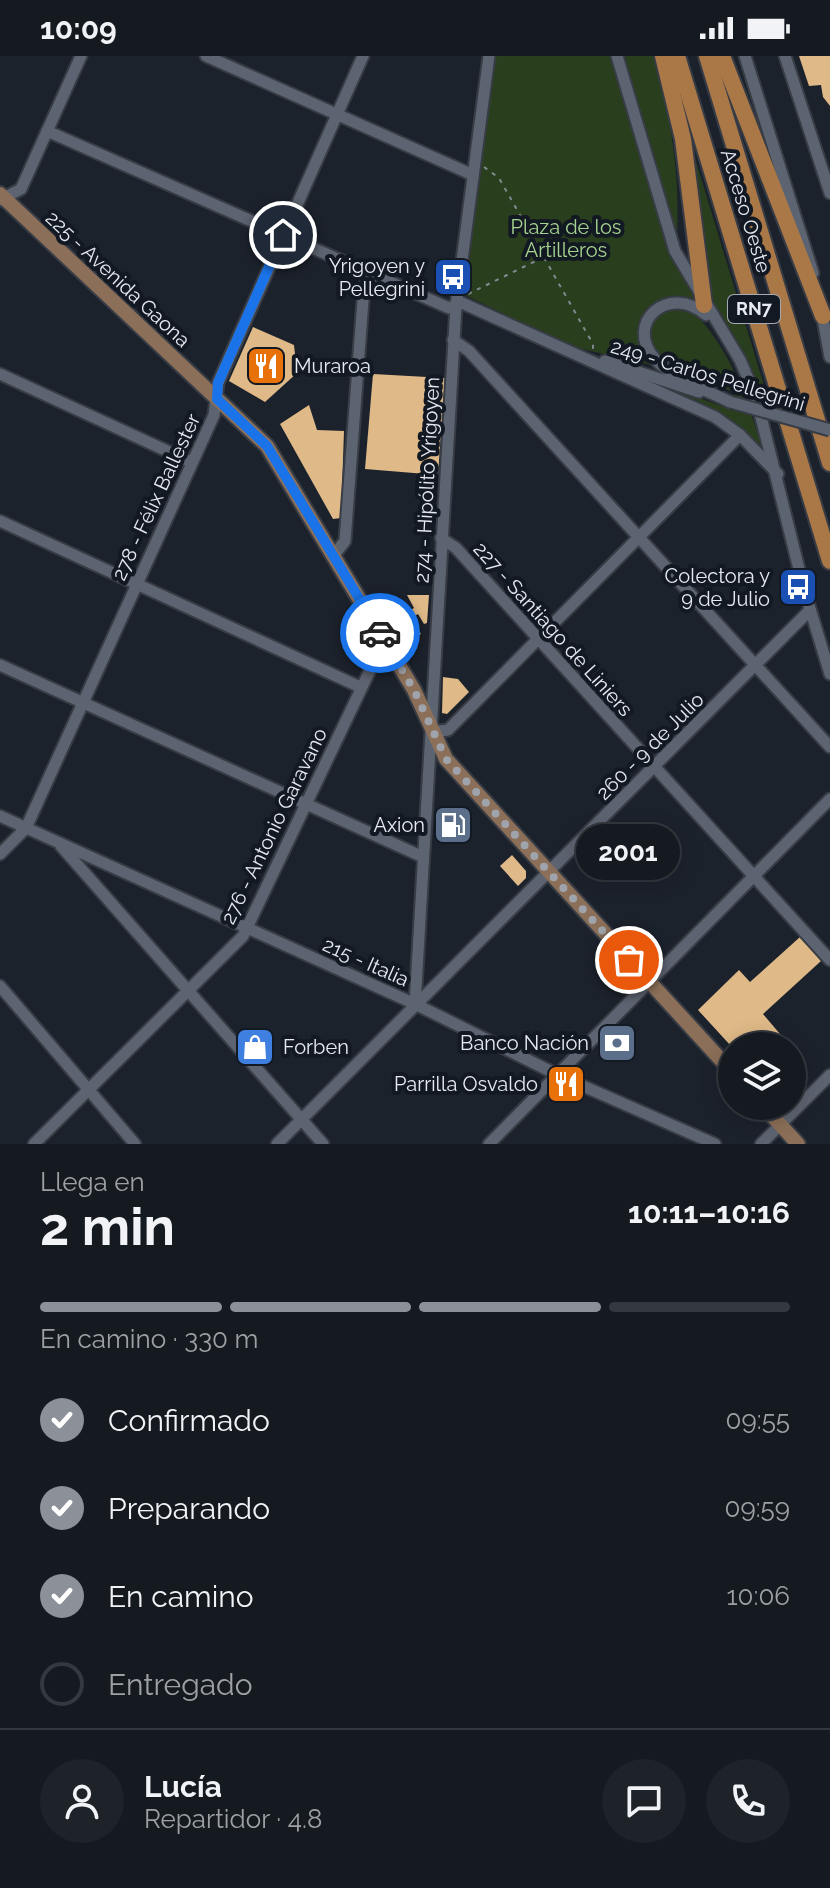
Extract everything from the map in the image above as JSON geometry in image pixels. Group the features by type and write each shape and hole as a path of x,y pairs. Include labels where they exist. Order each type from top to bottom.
{"highway":[{"path":"663,56 683,139 704,305"},
{"name":"Acceso Oeste","path":"677,56 830,561"},
{"name":"Acceso Oeste","path":"707,56 830,463"},
{"path":"722,56 826,325"}],"main road":[{"name":"225 - Avenida Gaona","path":"1,198 267,446 414,690 432,732 456,770 718,1057"},
{"path":"776,1120 798,1144"}],"street":[{"path":"1,198 21,189 81,56"},
{"path":"206,56 337,114 476,170"},
{"name":"278 - Félix Ballester","path":"0,854 26,828 214,415 218,383 363,56"},
{"name":"274 - Hipólito Yrigoyen","path":"415,1004 453,340 489,56"},
{"path":"617,56 669,236 704,305 740,360 756,397 778,474 810,610 830,674"},
{"path":"745,56 803,234 826,325 830,357"},
{"path":"785,56 830,193"},
{"name":"249 - Carlos Pellegrini","path":"47,131 449,308 460,301 715,417 740,435 778,474"},
{"path":"334,555 345,541 365,273"},
{"path":"719,328 696,307 676,301 664,304 650,316 644,336 650,353 663,367 732,402"},
{"path":"453,340 469,351 830,747"},
{"name":"249 - Carlos Pellegrini","path":"576,354 830,430"},
{"path":"0,374 191,462"},
{"path":"432,732 448,730 740,435"},
{"path":"0,521 360,687"},
{"name":"227 - Santiago de Liniers","path":"441,538 456,548 830,960"},
{"name":"260 - 9 de Julio","path":"277,1144 810,610"},
{"name":"276 - Antonio Garavano","path":"34,1144 248,929 384,641"},
{"path":"0,665 423,857"},
{"path":"489,1144 830,799"},
{"name":"215 - Italia","path":"0,816 415,1004 558,1075 715,1144"},
{"path":"58,843 323,1144"},
{"path":"0,986 135,1144"},
{"path":"761,1144 830,1075"}],"path":[{"path":"476,170 499,178 593,344 593,351"},
{"path":"460,301 544,257"}],"green space":[{"name":"Plaza de los Artilleros","path":"495,56 611,56 666,244 697,301 671,297 650,309 639,335 642,351 652,365 569,346 463,294"},
{"path":"624,56 653,56 673,145 677,236"},
{"path":"691,145 769,402 716,310 702,266"},
{"path":"670,307 691,310 718,343 738,380 767,460 744,434 612,367 738,412 733,392 659,358 648,338 654,319"}],"building":[{"path":"799,56 830,56 830,106 823,97 821,85 809,86"},
{"name":"Muraroa","path":"253,327 294,345 297,373 265,402 229,381"},
{"path":"373,374 445,378 438,475 365,469"},
{"path":"309,405 317,430 344,431 341,518 333,519 280,424"},
{"path":"407,595 429,595 427,623 424,624 418,614 412,618 421,634 409,641 393,614 405,607 407,612 414,608"},
{"path":"443,677 458,679 469,692 447,714 442,713"},
{"path":"512,855 526,871 526,878 518,886 500,866"},
{"path":"800,937 821,961 763,1014 778,1032 718,1032 698,1010 739,970 750,982"},
{"name":"Banco Nación","path":"616,1028 633,1045 618,1059 602,1041"}],"way so far":[{"path":"380,633 414,690 446,759 629,960"}],"place":[{"name":"Yrigoyen y Pellegrini","path":"453,277"},
{"name":"Muraroa","path":"266,366"},
{"name":"Colectora y 9 de Julio","path":"798,587"},
{"name":"Axion","path":"453,825"},
{"name":"2001","path":"629,960"},
{"name":"Banco Nación","path":"617,1043"},
{"name":"Forben","path":"255,1047"},
{"name":"Parrilla Osvaldo","path":"566,1084"}],"route":[{"path":"283,235 218,383 217,399 251,427 267,446 380,633"}]}
